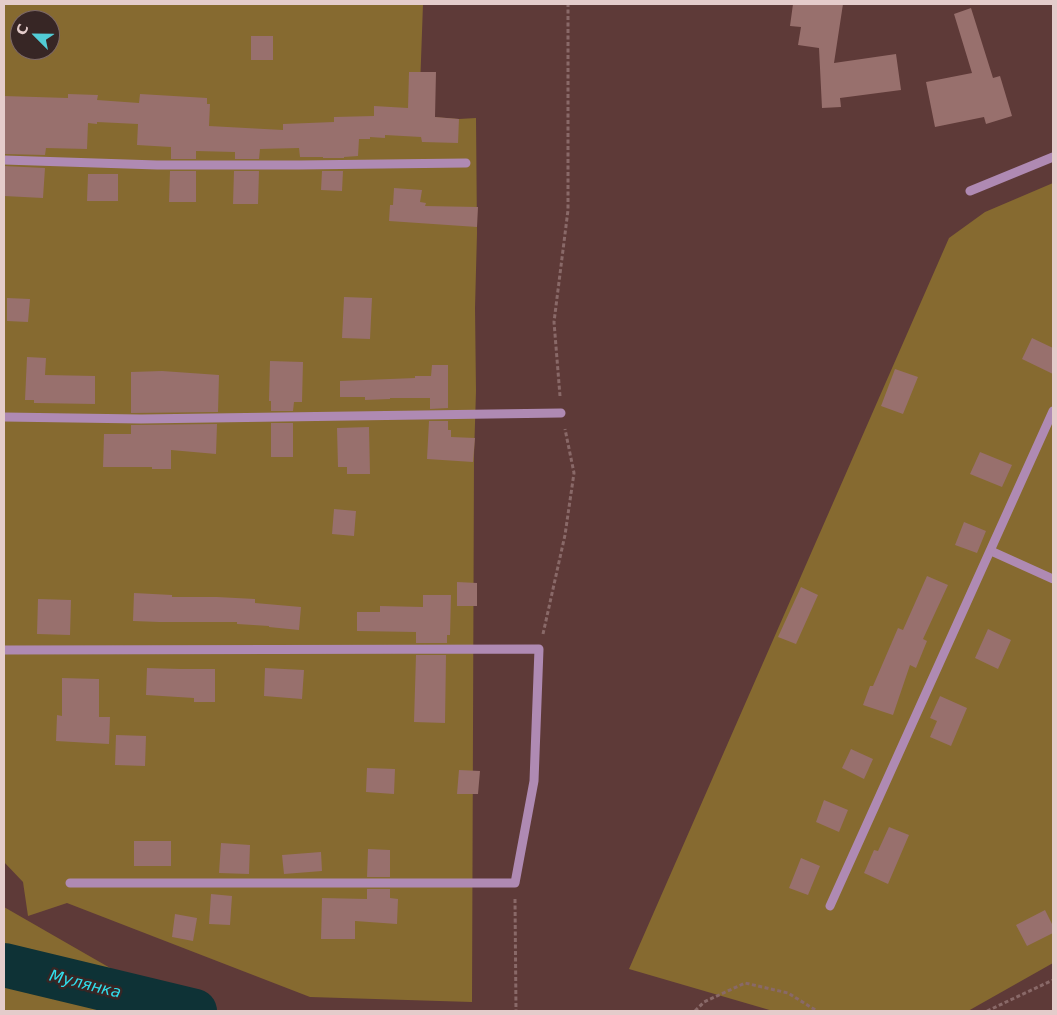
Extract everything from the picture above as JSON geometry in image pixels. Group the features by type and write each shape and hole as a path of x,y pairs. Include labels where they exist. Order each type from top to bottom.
{"street":[{"path":"970,192 1053,157"},
{"path":"4,160 157,165 466,163"},
{"path":"830,906 1053,411"},
{"path":"4,417 141,418 561,413"},
{"path":"990,550 1053,580"},
{"path":"4,650 539,649 534,781 514,883 70,883"}],"path":[{"path":"539,649 565,535 574,473 561,413 554,322 568,210 568,4"},
{"path":"514,883 516,1011"},
{"path":"987,1011 1053,980"},
{"path":"695,1011 704,1002 745,984 788,993 817,1011"}],"shaded area":[{"path":"4,4 423,4 419,116 459,119 476,118 477,233 474,456 472,1002 310,997 67,903 28,916 23,882 4,862"},
{"path":"1053,183 1053,963 968,1011 773,1011 629,969 949,238 985,212"},
{"path":"4,907 185,1011 4,1011"}],"building":[{"path":"793,4 843,4 834,63 896,54 901,90 840,98 841,107 822,108 819,48 798,45 801,27 790,26"},
{"path":"971,8 993,78 1000,76 1012,116 986,124 984,117 935,127 926,82 972,73 954,14"},
{"path":"251,36 273,36 273,60 251,60"},
{"path":"409,72 436,72 435,117 459,119 458,143 422,142 421,137 385,135 385,138 370,137 370,139 359,139 358,156 344,158 300,157 299,148 260,149 259,159 235,159 235,152 196,151 196,159 171,159 171,147 137,145 138,124 97,122 97,124 88,123 87,149 46,148 45,155 4,154 4,96 68,98 68,94 98,95 97,100 139,103 140,94 207,98 207,104 210,104 209,126 283,130 283,124 334,122 334,117 374,116 374,106 408,108"},
{"path":"4,166 45,168 43,198 4,196"},
{"path":"170,171 196,171 196,202 169,202"},
{"path":"234,171 259,171 258,204 233,204"},
{"path":"322,171 343,171 342,191 321,190"},
{"path":"88,174 118,174 118,201 87,201"},
{"path":"394,188 422,190 420,202 426,203 425,206 478,207 477,227 389,221 390,205 393,205"},
{"path":"344,297 372,298 370,339 342,338"},
{"path":"7,298 30,299 28,322 7,321"},
{"path":"1032,338 1053,348 1053,374 1022,359"},
{"path":"27,357 46,358 45,375 95,376 95,404 34,403 34,400 25,400"},
{"path":"270,361 303,362 302,402 294,402 293,411 271,411 271,401 269,401"},
{"path":"432,365 448,365 448,408 430,409 430,398 365,400 365,397 340,397 340,381 431,376"},
{"path":"895,369 918,377 903,414 881,406"},
{"path":"162,371 219,375 218,412 131,413 131,372"},
{"path":"429,421 448,421 448,430 451,430 451,437 475,438 473,462 427,459"},
{"path":"271,423 293,423 293,457 271,457"},
{"path":"217,424 216,454 171,450 171,469 103,467 104,434 131,434 131,425"},
{"path":"369,427 370,474 347,474 347,467 338,467 337,428"},
{"path":"980,452 1012,465 1002,487 970,474"},
{"path":"334,509 356,511 354,536 332,534"},
{"path":"964,522 986,531 977,553 955,545"},
{"path":"927,576 948,585 923,639 927,641 916,668 910,665 893,715 863,705 898,628 903,630"},
{"path":"457,582 477,583 477,606 457,606"},
{"path":"801,587 818,595 796,644 778,637"},
{"path":"134,593 172,595 172,597 255,599 255,603 301,607 299,630 237,624 237,622 133,621"},
{"path":"423,595 451,595 450,635 447,635 447,643 416,643 416,632 357,631 357,612 380,612 380,606 423,607"},
{"path":"38,599 71,600 70,635 37,634"},
{"path":"988,629 1011,640 998,669 975,658"},
{"path":"416,655 446,655 445,723 414,722"},
{"path":"147,668 215,669 215,702 194,702 194,698 146,695"},
{"path":"265,668 304,670 302,699 264,696"},
{"path":"62,678 99,679 99,717 110,717 109,744 56,741 57,715 62,716"},
{"path":"940,696 967,708 951,746 930,737 937,721 930,718"},
{"path":"116,735 146,736 145,766 115,765"},
{"path":"851,749 873,759 864,779 842,768"},
{"path":"367,768 395,769 394,794 366,792"},
{"path":"459,770 480,771 478,794 457,794"},
{"path":"824,800 848,810 839,832 816,822"},
{"path":"889,827 909,835 888,884 864,873 874,850 878,851"},
{"path":"134,841 171,841 171,866 134,866"},
{"path":"221,843 250,845 249,874 219,873"},
{"path":"368,849 390,850 390,877 367,877"},
{"path":"321,852 322,871 284,874 282,855"},
{"path":"801,858 820,866 808,895 789,888"},
{"path":"367,889 390,889 390,898 398,899 397,924 355,921 355,939 321,939 322,898 367,899"},
{"path":"211,894 232,896 230,925 209,924"},
{"path":"1045,910 1053,926 1053,933 1027,946 1016,925"},
{"path":"175,914 197,918 193,941 172,937"}],"waterway":[{"name":"Мулянка","path":"4,965 195,1011"}]}
